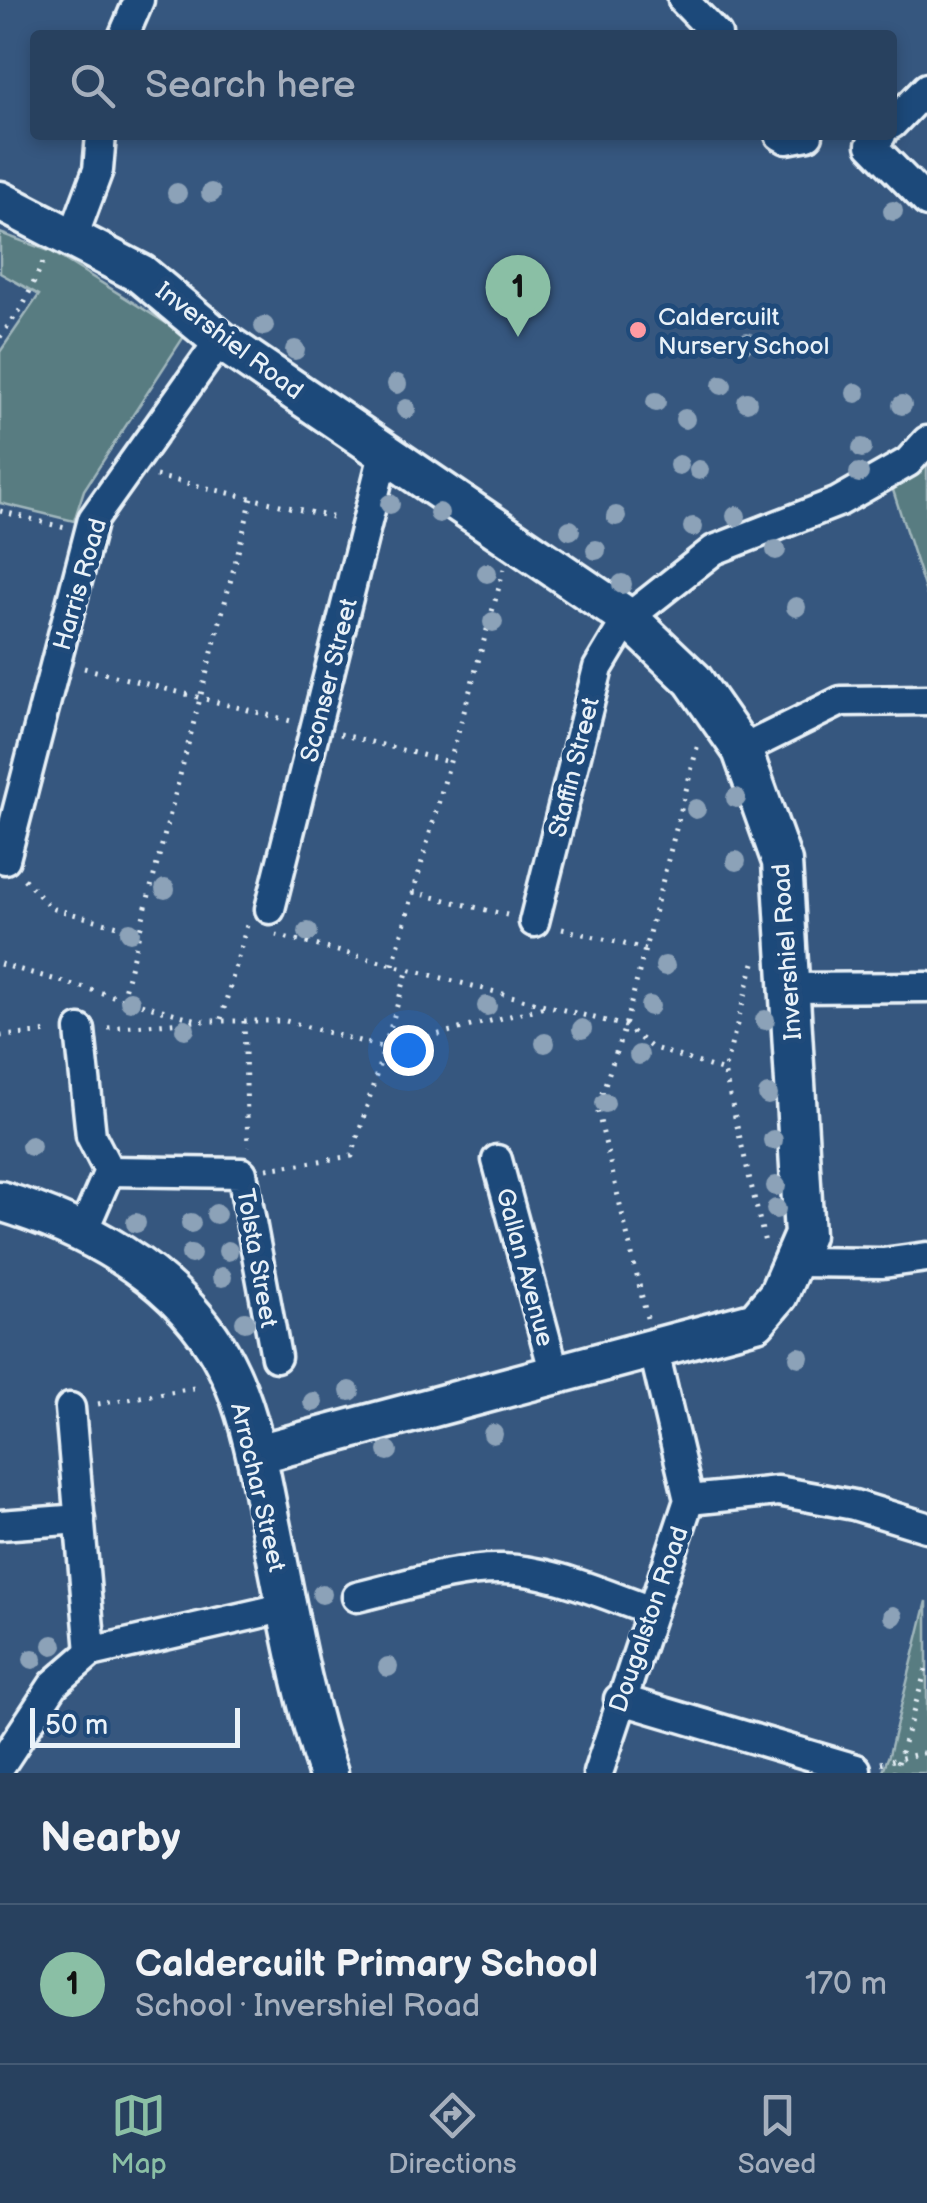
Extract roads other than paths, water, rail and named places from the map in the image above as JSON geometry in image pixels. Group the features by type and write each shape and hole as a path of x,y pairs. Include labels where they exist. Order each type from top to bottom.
{"street":[{"path":"126,30 135,1"},
{"path":"687,2 712,30"},
{"path":"897,119 927,88"},
{"path":"66,234 98,170 101,140"},
{"path":"876,140 871,146 927,202"},
{"name":"Invershiel Road","path":"0,200 142,274 220,340 628,618 693,680 742,750 782,862 804,1235 796,1262 778,1295 756,1321 257,1454"},
{"name":"Harris Road","path":"5,859 94,519 220,340"},
{"path":"628,618 714,550 838,502 908,462 927,441"},
{"name":"Sconser Street","path":"270,909 385,450"},
{"name":"Staffin Street","path":"534,922 598,668 628,618"},
{"path":"742,750 841,702 927,700"},
{"path":"790,988 927,987"},
{"path":"80,1030 90,1136 109,1171 83,1232"},
{"name":"Gallan Avenue","path":"498,1160 555,1374"},
{"name":"Tolsta Street","path":"109,1171 242,1173 276,1357"},
{"name":"Arrochar Street","path":"0,1201 83,1232 164,1284 215,1346 233,1382 257,1454 307,1710 328,1773"},
{"path":"796,1262 884,1263 927,1257"},
{"name":"Dougalston Road","path":"598,1773 619,1699 688,1500 654,1347"},
{"path":"70,1408 92,1652"},
{"path":"688,1500 778,1490 854,1504 926,1528"},
{"path":"0,1525 80,1519"},
{"path":"357,1596 472,1571 504,1568 540,1574 652,1610"},
{"path":"18,1773 0,1765 54,1684 92,1652 287,1607"},
{"path":"619,1699 856,1769"}],"place":[{"name":"Caldercuilt Nursery School","path":"638,330"},
{"name":"Caldercuilt Primary School","path":"518,337"}]}
